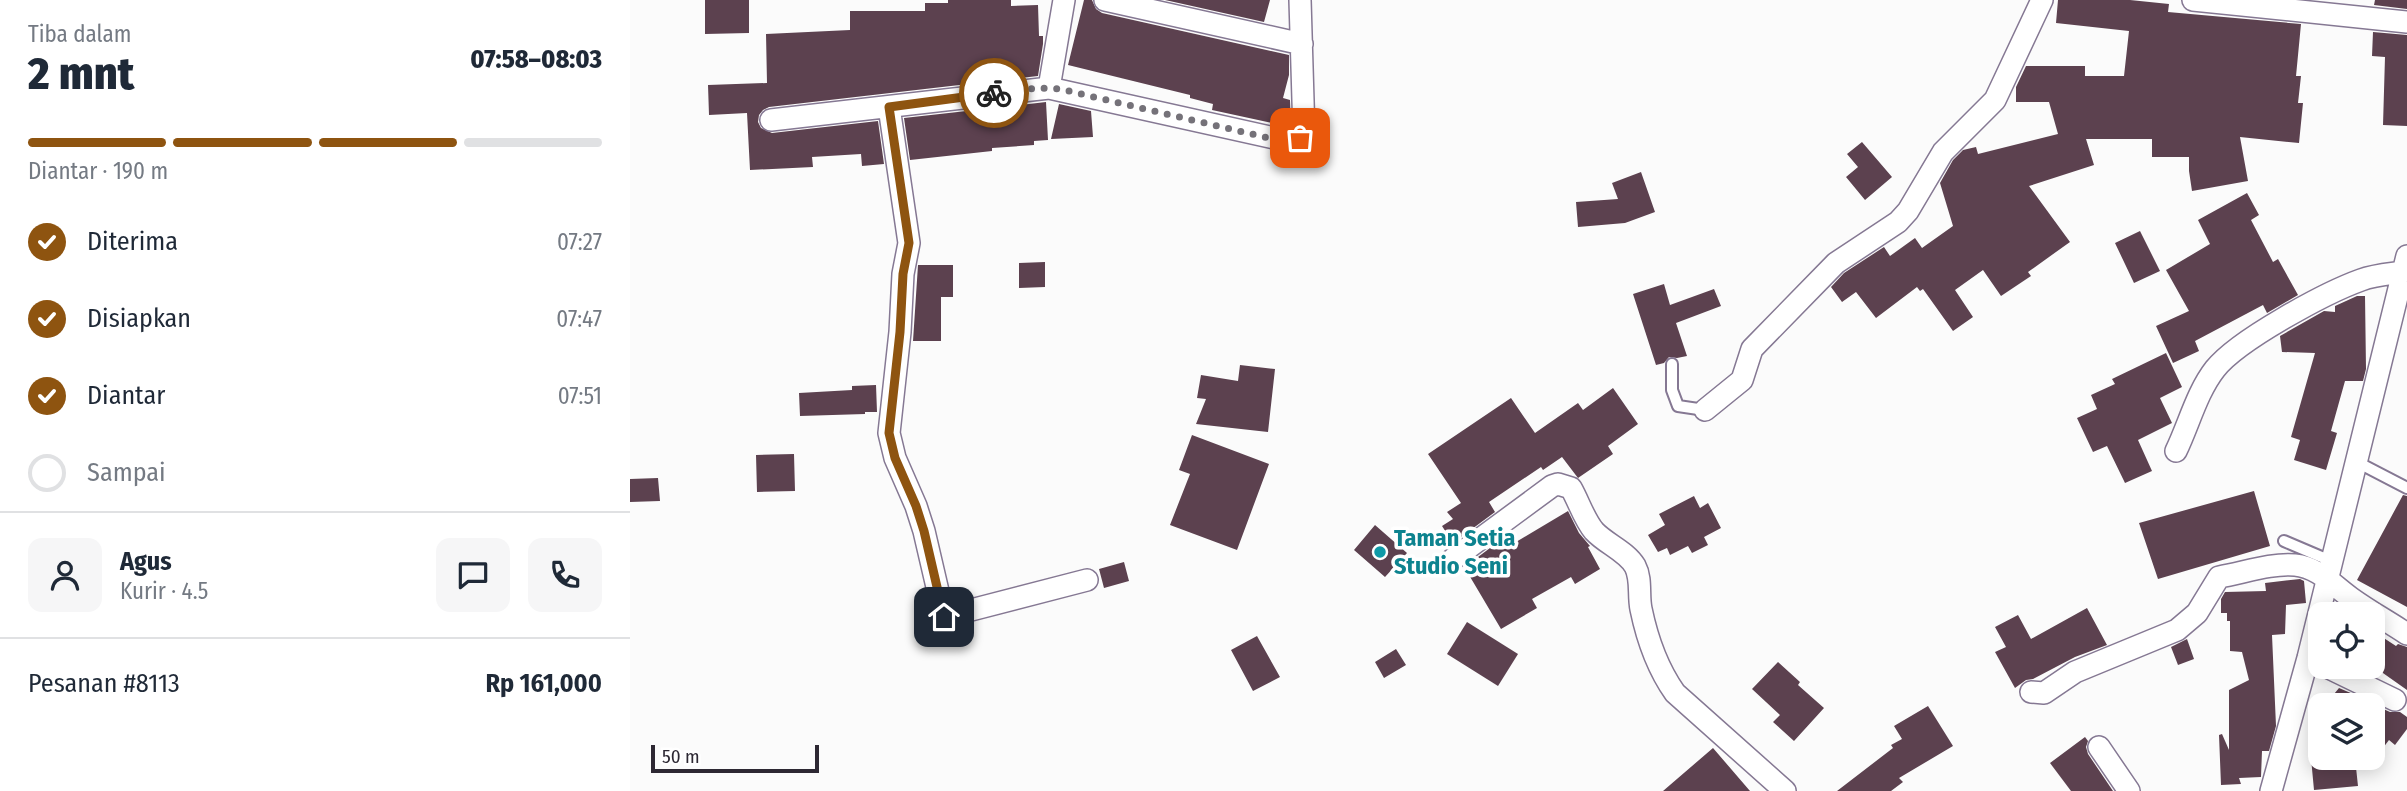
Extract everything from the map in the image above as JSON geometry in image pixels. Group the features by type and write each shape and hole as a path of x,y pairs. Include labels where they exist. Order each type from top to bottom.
{"street":[{"path":"1049,88 1064,0"},
{"path":"1105,0 1302,44"},
{"path":"771,120 1049,88 1292,142 1304,134 1300,0"},
{"path":"1705,410 1742,380 1752,349 1831,268 1898,222 1908,211 1943,152 1995,100 2042,0"},
{"path":"2193,0 2407,22"},
{"path":"889,107 909,243 903,274 889,433 895,458 924,531 944,617 1087,580"},
{"path":"2176,451 2205,385 2224,359 2272,326 2341,288 2405,264"},
{"path":"2326,602 2329,570 2405,264"},
{"path":"1453,559 1552,486 1558,484 1571,488 1592,529 1627,557 1635,567 1639,579 1640,607 1654,651 1666,680 1675,693 1785,791"},
{"path":"2031,692 2044,693 2076,672 2177,630 2197,613 2219,577 2276,566 2296,565 2329,570 2350,597 2407,634"},
{"path":"2272,791 2313,679"},
{"path":"2352,679 2396,700"},
{"path":"2099,747 2129,791"}],"lane":[{"path":"1672,365 1672,390 1678,406 1705,410"},
{"path":"2355,461 2407,488"},
{"path":"2284,541 2329,570"}],"building":[{"path":"705,0 749,0 749,33 705,34"},
{"path":"948,0 1011,0 1011,6 1038,5 1039,36 1043,36 1043,44 1038,76 769,107 759,115 761,128 772,133 878,121 884,164 862,166 861,154 812,157 813,167 750,170 747,113 709,115 708,85 767,83 766,34 850,30 850,11 925,11 925,3 948,3"},
{"path":"1084,0 1092,0 1096,9 1102,13 1289,55 1289,75 1283,98 1290,100 1291,127 1212,110 1213,104 1190,98 1190,95 1068,65"},
{"path":"1165,0 1270,0 1264,22"},
{"path":"2058,0 2130,0 2169,4 2168,12 2301,24 2296,76 2301,76 2298,103 2303,103 2299,143 2240,137 2248,181 2192,191 2189,157 2152,157 2152,139 2086,139 2094,165 2029,186 2070,242 2028,272 2031,276 2001,296 1983,270 1955,290 1973,317 1953,331 1923,289 1920,291 1917,287 1876,318 1856,292 1842,302 1831,287 1844,273 1884,247 1890,256 1915,238 1922,248 1953,226 1940,183 1953,160 1963,150 1976,147 1978,154 2058,134 2049,102 2016,102 2016,87 2026,66 2085,66 2085,76 2124,76 2129,31 2056,23"},
{"path":"2375,0 2407,0 2407,9 2374,5"},
{"path":"2373,32 2407,35 2407,126 2383,125 2385,57 2372,56"},
{"path":"1046,102 1048,140 1034,141 1034,145 910,160 904,118"},
{"path":"1059,104 1091,111 1093,137 1051,139"},
{"path":"1862,142 1892,177 1865,200 1846,177 1858,167 1847,154"},
{"path":"1641,172 1655,212 1625,223 1578,227 1576,202 1618,199 1612,183"},
{"path":"2247,193 2259,215 2251,220 2273,262 2278,259 2298,295 2267,313 2263,305 2195,341 2199,351 2173,363 2156,326 2189,311 2166,270 2210,244 2198,220"},
{"path":"2140,231 2160,271 2134,283 2115,243"},
{"path":"1045,262 1045,287 1019,288 1019,263"},
{"path":"918,265 953,265 953,297 941,297 941,341 913,341"},
{"path":"1664,284 1670,305 1714,289 1721,306 1676,323 1687,356 1669,357 1664,363 1656,365 1633,294"},
{"path":"2357,296 2365,296 2366,369 2363,381 2345,381 2331,431 2337,433 2326,470 2294,460 2300,440 2291,437 2315,353 2282,352 2280,336 2324,311 2335,312 2335,306"},
{"path":"2166,353 2182,387 2160,398 2172,423 2138,440 2152,471 2125,483 2107,446 2093,452 2077,418 2097,409 2091,395 2115,384 2112,379"},
{"path":"1240,365 1275,369 1268,432 1196,424 1206,399 1197,398 1201,375 1238,381"},
{"path":"876,385 877,412 800,416 799,393 852,390 852,386"},
{"path":"1613,388 1638,424 1608,446 1613,454 1578,478 1562,457 1543,470 1541,467 1489,502 1495,512 1453,543 1442,526 1453,519 1447,512 1461,503 1428,454 1511,398 1535,433 1578,403 1583,410"},
{"path":"1192,435 1269,464 1237,550 1170,525 1190,474 1179,470"},
{"path":"794,454 795,491 757,492 756,455"},
{"path":"658,478 660,501 630,502 630,479"},
{"path":"2254,491 2270,546 2158,579 2139,523"},
{"path":"2403,495 2407,496 2407,607 2357,580"},
{"path":"1694,496 1700,508 1708,503 1721,528 1704,537 1708,545 1692,553 1688,546 1670,555 1667,548 1658,552 1648,535 1665,525 1659,514"},
{"path":"1568,511 1579,533 1590,546 1588,547 1600,569 1575,584 1571,577 1532,599 1537,608 1501,629 1469,575 1485,566 1478,557 1510,533 1516,542"},
{"name":"Taman Setia Studio Seni","path":"1375,525 1407,553 1385,577 1354,550"},
{"path":"1124,562 1129,581 1104,588 1099,569"},
{"path":"2300,579 2304,581 2306,603 2286,605 2285,634 2272,635 2276,726 2269,751 2262,751 2261,777 2239,778 2241,784 2221,785 2219,735 2222,734 2229,750 2229,690 2249,680 2242,652 2230,651 2230,621 2227,621 2227,613 2221,613 2221,599 2225,592 2266,591 2265,583"},
{"path":"2087,608 2107,645 2075,657 2015,688 1995,652 2006,647 1995,627 2018,615 2031,639"},
{"path":"1467,622 1518,654 1498,686 1447,654"},
{"path":"1257,636 1280,677 1253,691 1231,650"},
{"path":"2187,639 2194,659 2178,665 2171,647"},
{"path":"2385,639 2396,646 2398,644 2407,647 2407,690 2385,674"},
{"path":"1396,649 1406,665 1384,678 1375,662"},
{"path":"1778,662 1800,682 1798,685 1824,708 1794,741 1773,722 1780,715 1752,689"},
{"path":"2339,688 2351,693 2335,693"},
{"path":"1928,706 1953,746 1899,778 1903,782 1891,791 1837,791 1893,748 1891,745 1902,739 1894,726"},
{"path":"2385,710 2400,712 2407,717 2407,729 2395,745 2389,740 2385,745"},
{"path":"2085,737 2088,741 2088,754 2113,791 2071,791 2050,763"},
{"path":"1713,748 1750,791 1663,791"},
{"path":"2312,770 2356,770 2358,786 2314,790"}],"way so far":[{"path":"994,93 1038,88 1060,89 1286,142 1300,138"}],"place":[{"name":"Taman Setia Studio Seni","path":"1380,552"}],"route":[{"path":"944,617 924,531 906,480 895,458 889,433 909,233 889,107 994,93"}]}
